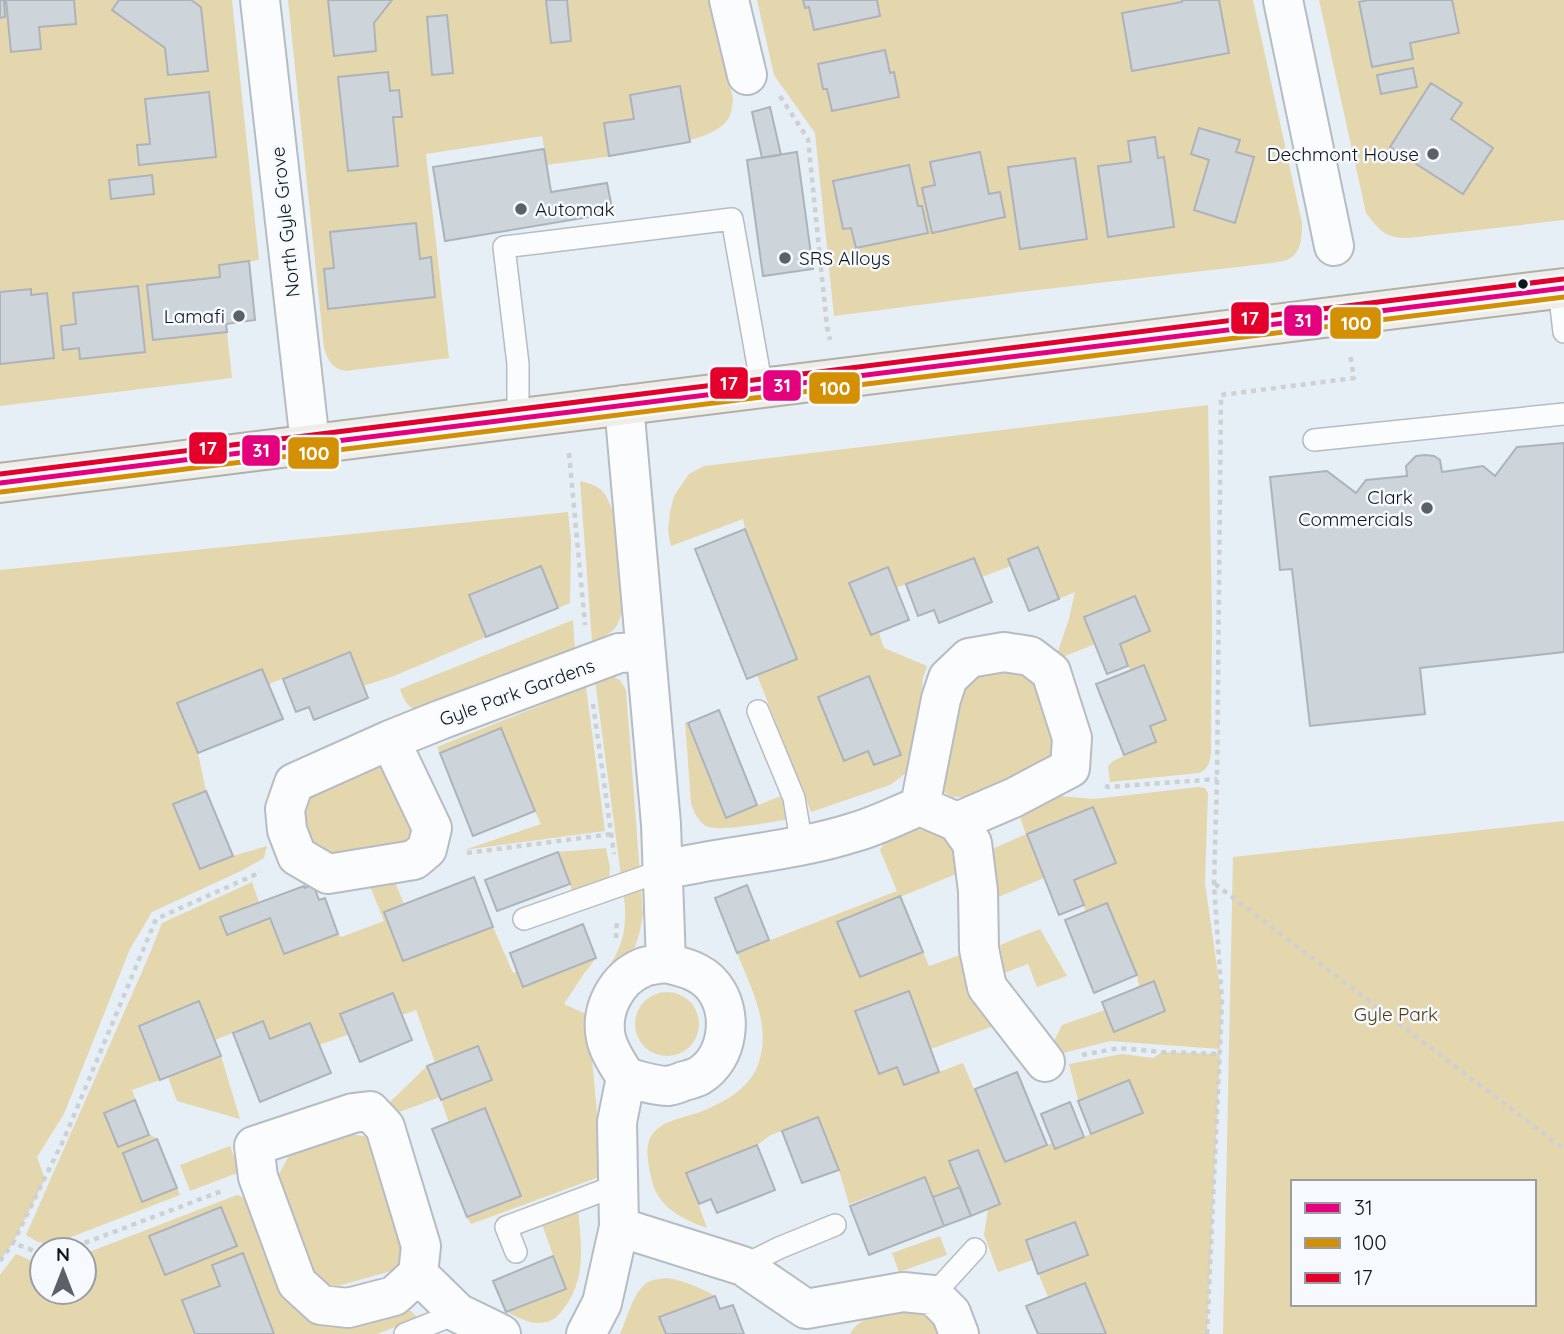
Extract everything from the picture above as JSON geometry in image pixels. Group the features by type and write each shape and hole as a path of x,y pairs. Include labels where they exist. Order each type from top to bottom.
{"main road":[{"path":"0,482 1562,288"}],"street":[{"name":"North Gyle Grove","path":"260,0 310,443"},
{"path":"729,0 747,75"},
{"path":"1283,0 1334,246"},
{"path":"624,405 661,824 666,963"},
{"name":"Gyle Park Gardens","path":"297,856 287,830 285,809 294,783 439,720 619,653 645,652"},
{"path":"920,806 941,699 948,678 970,658 1004,652 1030,656 1051,671 1072,738 1070,768 1013,798 957,822"},
{"path":"297,856 328,874 414,860 427,849 432,828 390,740"},
{"path":"664,870 802,846 856,832 920,806 957,822 972,843 978,891 979,949 987,987 1028,1016 1045,1062"},
{"path":"586,1334 602,1303 619,1227 617,1122 626,1077 606,1040 604,1019 614,991 628,976 645,967 666,963 690,969 713,985 723,1003 727,1026 723,1046 715,1061 699,1076 671,1086 650,1084 626,1077"},
{"path":"370,1111 385,1127 421,1246 418,1274 394,1296 348,1308 321,1305 297,1283 258,1177 254,1146 353,1112 370,1111"},
{"path":"619,1227 743,1266 809,1321 903,1292 933,1295 951,1313 959,1334"},
{"path":"418,1274 457,1313 501,1334"}],"lane":[{"path":"518,417 518,364 505,247 719,220 732,219 762,388"},
{"path":"1562,288 1564,331"},
{"path":"1314,440 1564,414"},
{"path":"758,711 794,798 802,846"},
{"path":"524,919 664,870"},
{"path":"516,1252 506,1227 618,1185"},
{"path":"743,1266 835,1225"},
{"path":"933,1295 975,1249"},
{"path":"405,1334 457,1313"}],"path":[{"path":"747,75 765,71 808,139 827,327 839,379"},
{"path":"1208,1334 1222,1002 1214,884 1221,394 1354,379"},
{"path":"1070,768 1108,787 1217,779"},
{"path":"414,860 611,834"},
{"path":"0,1261 13,1243 64,1139 156,919 297,856"},
{"path":"1214,884 1564,1149"},
{"path":"1045,1062 1119,1048 1220,1054"},
{"path":"98,1238 258,1177"},
{"path":"13,1243 28,1249"}],"green space":[{"path":"0,0 232,0 259,260 249,262 255,320 226,324 232,378 0,406"},
{"path":"288,0 712,0 733,99 731,113 724,124 691,140 640,152 587,160 547,165 542,136 426,154 449,358 341,370 332,364 324,348"},
{"path":"757,0 1253,0 1302,223 1299,248 1289,259 1272,263 834,316 815,133 774,75"},
{"path":"1319,0 1564,0 1564,220 1408,238 1394,237 1379,229 1366,213"},
{"path":"1208,405 1212,616 1211,753 1205,770 1199,773 1110,782 1108,766 1113,761 1156,742 1120,644 1095,644 1055,660 1075,592 1059,599 1038,547 1008,560 1011,566 982,577 974,558 896,588 887,567 850,583 871,635 879,633 884,648 927,666 923,678 919,721 909,771 890,785 811,812 757,675 797,659 743,519 671,546 668,531 674,496 689,474 704,466"},
{"path":"580,481 602,491 613,512 622,611 613,630 592,641"},
{"path":"568,512 571,541 570,603 558,608 541,567 486,637 394,676 363,686 349,652 269,684 262,669 178,703 198,753 206,791 200,868 267,846 264,858 152,912 130,949 64,1114 37,1157 45,1179 13,1243 0,1261 0,570"},
{"path":"573,620 575,650 416,710 408,704 400,689"},
{"path":"1006,662 1042,683 1059,739 1054,754 1040,771 965,797 952,797 944,792 942,778 958,692 971,675"},
{"path":"610,675 620,680 626,690 643,914 635,947 600,981 620,946 625,918 595,680"},
{"path":"586,687 605,831 464,850 541,824 501,729 440,753 437,747"},
{"path":"685,722 688,723 726,818 781,796 791,819 722,828 703,824 696,816 691,803"},
{"path":"374,765 390,767 417,825 411,842 345,855 323,852 310,841 301,813 307,801 315,791"},
{"path":"1205,788 1208,793 1205,883 1222,1002 1220,1049 1110,1041 1063,1053 1054,1048 1062,1025 1105,1010 1114,1031 1134,1024 1139,987 1137,975 1107,903 1086,912 1074,880 1028,836 1044,878 991,900 986,852 1026,834 1016,806 1048,795 1094,799"},
{"name":"Gyle Park","path":"1564,821 1564,1334 1223,1334 1233,857"},
{"path":"912,829 934,832 947,839 961,872 900,897 929,966 968,952 999,1024 931,1049 939,1072 963,1063 1005,1162 1052,1143 1055,1149 1091,1134 1078,1100 1069,1064 1122,1054 1153,1058 1162,1052 1220,1054 1207,1334 1106,1334 1085,1283 1048,1297 1033,1260 998,1272 984,1235 988,1209 1000,1204 978,1151 960,1187 933,1197 925,1177 849,1204 818,1117 687,1173 707,1228 671,1210 658,1196 648,1161 647,1149 651,1136 671,1121 705,1110 730,1097 751,1078 759,1062 763,1034 761,1020 737,953 897,891 880,850 887,838"},
{"path":"606,848 610,868 609,882 574,896 558,852"},
{"path":"391,872 404,904 384,912 403,961 493,927 513,973 517,971 523,987 596,958 564,1004 588,1015 602,1167 599,1177 471,1224 467,1217 520,1196 449,1123 440,1097 394,1114 390,1102 427,1066 440,1096 435,1062 416,1010 319,1045 270,1039 263,1021 215,1040 160,1080 132,1090 149,1134 157,1139 180,1195 74,1236 26,1235 162,923 252,882 259,902 222,917 270,918 338,934 341,937 384,921 366,876"},
{"path":"1040,929 1067,976 1037,987 1028,964 1004,973 1000,945"},
{"path":"661,992 673,992 690,1001 697,1012 697,1036 690,1047 673,1056 661,1056 649,1051 640,1042 635,1030 635,1018 640,1006 649,997"},
{"path":"221,1056 240,1119 177,1101 168,1077"},
{"path":"350,1134 369,1137 406,1261 391,1271 334,1287 317,1279 304,1262 274,1183 291,1152"},
{"path":"230,1146 240,1172 190,1191 180,1165"},
{"path":"237,1195 248,1199 279,1278 411,1311 418,1318 377,1334 0,1334 0,1275 16,1254 28,1259 28,1306 98,1306 98,1249"},
{"path":"578,1208 581,1260 576,1285 564,1308 559,1315 542,1323 529,1322 506,1312 565,1289 541,1221"},
{"path":"940,1236 947,1255 899,1272 892,1253"},
{"path":"667,1278 692,1285 715,1296 660,1316 676,1334 620,1334 632,1304 644,1285"},
{"path":"906,1308 927,1312 942,1334 850,1334 868,1318"}],"building":[{"path":"0,0 4,0 5,17 0,18"},
{"path":"6,0 74,0 76,24 39,27 41,49 11,52"},
{"path":"119,0 191,0 201,7 208,71 168,75 165,48 112,10"},
{"path":"328,0 392,0 374,23 376,51 334,56"},
{"path":"546,0 567,0 571,41 551,43"},
{"path":"803,0 877,0 880,16 814,30 809,7 805,8"},
{"path":"1182,0 1219,0 1229,53 1132,71 1122,13"},
{"path":"1452,0 1459,33 1410,43 1413,59 1372,67 1359,2"},
{"path":"447,15 453,73 432,75 427,17"},
{"path":"885,50 890,73 894,72 899,97 832,111 827,89 823,89 818,64"},
{"path":"1413,68 1417,87 1381,94 1377,75"},
{"path":"388,72 390,91 399,90 402,117 393,117 398,166 348,171 338,77"},
{"path":"1431,83 1462,103 1451,119 1493,148 1463,194 1390,147"},
{"path":"680,86 690,142 609,156 604,123 634,119 630,95"},
{"path":"209,92 216,157 139,165 137,145 150,144 145,99"},
{"path":"770,107 781,155 762,158 752,112"},
{"path":"1199,128 1240,140 1236,152 1254,157 1235,223 1194,210 1209,160 1191,154"},
{"path":"1155,137 1158,158 1164,157 1174,227 1108,237 1098,166 1131,162 1128,141"},
{"path":"544,149 551,192 607,183 613,213 445,241 433,167"},
{"path":"797,152 813,269 763,276 747,160"},
{"path":"980,152 989,194 1000,192 1005,217 932,233 922,188 935,185 930,162"},
{"path":"1075,158 1087,239 1020,249 1008,167"},
{"path":"909,165 918,206 922,206 928,233 856,248 851,228 843,229 833,181"},
{"path":"152,175 154,194 111,199 109,180"},
{"path":"416,223 420,259 431,257 435,297 328,309 324,269 334,268 330,232"},
{"path":"249,261 255,320 226,324 227,332 153,340 147,285 220,277 219,265"},
{"path":"138,286 145,352 80,359 79,348 63,350 61,326 76,324 73,293"},
{"path":"31,289 31,295 47,293 54,358 0,364 0,292"},
{"path":"1564,443 1564,652 1420,668 1425,714 1310,726 1292,569 1280,570 1270,477 1327,471 1356,493 1366,480 1407,476 1406,466 1416,456 1434,456 1440,460 1442,472 1483,466 1495,476 1517,447"},
{"path":"745,529 797,659 747,679 695,549"},
{"path":"1038,547 1059,599 1029,611 1008,559"},
{"path":"974,558 992,602 939,623 934,610 918,616 906,584"},
{"path":"541,566 558,608 486,637 469,595"},
{"path":"888,567 909,620 871,635 849,583"},
{"path":"1135,596 1150,631 1120,644 1128,666 1107,674 1084,617"},
{"path":"350,652 368,698 314,720 309,707 296,712 283,679"},
{"path":"1144,665 1166,720 1150,726 1156,742 1124,755 1096,684"},
{"path":"262,669 283,719 198,753 177,703"},
{"path":"869,676 901,755 874,765 868,751 844,761 818,697"},
{"path":"719,710 757,805 726,818 688,723"},
{"path":"501,728 535,811 473,836 440,753"},
{"path":"206,791 233,856 200,869 173,804"},
{"path":"1093,807 1116,863 1074,880 1084,905 1059,915 1027,834"},
{"path":"558,852 570,884 497,911 485,880"},
{"path":"474,877 493,927 403,961 384,912"},
{"path":"313,884 319,900 325,898 338,934 284,954 270,918 227,935 220,917"},
{"path":"747,885 769,940 737,953 715,898"},
{"path":"900,896 923,952 860,977 837,922"},
{"path":"1107,903 1137,975 1094,993 1065,920"},
{"path":"583,924 596,958 523,987 510,953"},
{"path":"1154,981 1165,1011 1114,1032 1102,1002"},
{"path":"909,991 939,1072 904,1085 897,1067 879,1074 855,1011"},
{"path":"393,993 412,1040 360,1062 340,1014"},
{"path":"199,1001 221,1056 160,1080 139,1026"},
{"path":"263,1021 270,1039 310,1023 331,1073 260,1102 233,1033"},
{"path":"478,1046 492,1080 441,1100 427,1066"},
{"path":"1017,1072 1047,1145 1005,1162 975,1089"},
{"path":"1129,1080 1143,1113 1091,1134 1078,1101"},
{"path":"135,1100 149,1135 118,1147 104,1113"},
{"path":"1070,1102 1084,1137 1055,1149 1041,1114"},
{"path":"485,1108 521,1196 467,1217 432,1129"},
{"path":"818,1117 839,1170 802,1183 782,1131"},
{"path":"157,1139 177,1188 142,1202 123,1153"},
{"path":"757,1145 775,1190 717,1213 711,1199 699,1204 686,1173"},
{"path":"978,1150 1000,1204 971,1216 949,1161"},
{"path":"925,1177 944,1226 869,1255 850,1206"},
{"path":"960,1187 971,1216 944,1226 933,1197"},
{"path":"221,1207 237,1246 165,1275 149,1236"},
{"path":"1075,1222 1088,1255 1038,1274 1026,1240"},
{"path":"243,1253 274,1334 195,1334 182,1300 220,1286 212,1265"},
{"path":"553,1256 566,1289 506,1312 493,1281"},
{"path":"1085,1283 1106,1334 1038,1334 1026,1306"},
{"path":"715,1296 720,1309 733,1305 744,1334 666,1334 659,1317"}],"transit line":[{"name":"17","path":"0,474 1563,279"},
{"name":"31","path":"0,483 1564,288"},
{"name":"100","path":"1,492 1564,297"}],"place":[{"name":"Dechmont House","path":"1433,154"},
{"name":"Automak","path":"521,209"},
{"name":"SRS Alloys","path":"785,258"},
{"name":"Lamafi","path":"239,316"},
{"name":"Clark Commercials","path":"1427,508"}]}
